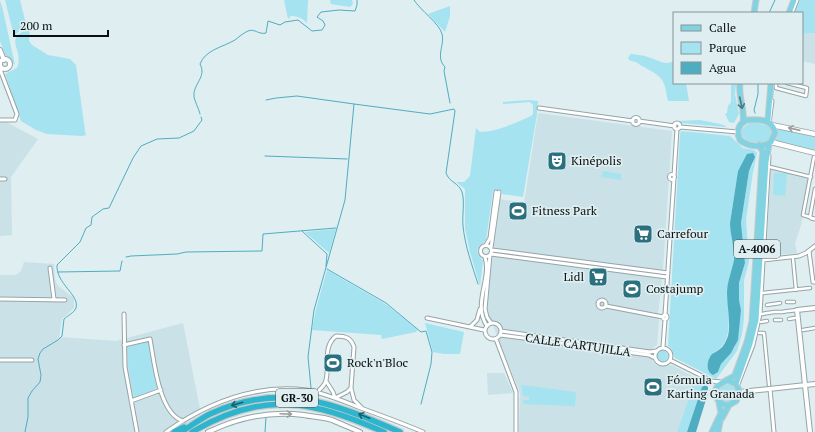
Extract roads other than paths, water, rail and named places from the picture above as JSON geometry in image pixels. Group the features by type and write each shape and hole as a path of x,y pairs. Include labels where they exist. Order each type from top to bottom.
{"highway":[{"name":"GR-30","path":"181,432 194,423 226,408 248,401 272,398 297,398 318,401 340,408 400,432"},
{"name":"GR-30","path":"192,432 212,420 234,411 249,407 276,404 303,405 323,409 384,432"},
{"path":"174,430 194,423"}],"main road":[{"path":"754,12 756,0"},
{"path":"791,12 795,0"},
{"path":"740,84 739,92 743,122 740,125 738,132 740,140 743,143 759,145 769,144 815,155"},
{"name":"A-4006","path":"737,385 756,320 766,157 769,144 775,133 770,123 774,84"},
{"path":"743,122 751,120 770,123 815,134"},
{"name":"A-4006","path":"727,380 732,378 736,371 747,342 752,321 763,152 759,145"},
{"path":"712,432 721,413 716,388 721,382 727,380 737,385 740,392 736,401 729,405 716,432"},
{"path":"719,402 729,405"}],"street":[{"path":"0,50 1,65 16,114 15,120 0,120"},
{"path":"774,84 776,88 806,96 807,88 791,84"},
{"path":"539,108 633,120 637,118 639,121 677,127 738,132"},
{"path":"663,347 677,127"},
{"path":"737,385 753,345 760,314 770,148 769,144"},
{"path":"815,155 803,215 810,216 815,189"},
{"path":"770,167 811,177"},
{"path":"0,179 5,179"},
{"path":"470,327 477,320 481,307 486,266 485,257 481,253 481,250 490,238 498,192"},
{"path":"491,323 487,317 485,309 497,197"},
{"path":"486,245 491,252 668,275"},
{"path":"763,260 799,256 815,246"},
{"path":"808,251 812,282 815,282"},
{"path":"485,257 491,252"},
{"path":"793,259 796,290"},
{"path":"50,268 54,299"},
{"path":"763,293 810,288"},
{"path":"0,299 65,300"},
{"path":"765,305 794,302"},
{"path":"606,306 664,317"},
{"path":"481,307 483,318 487,326"},
{"path":"762,314 815,308"},
{"path":"798,310 810,432"},
{"path":"124,314 125,367 137,432"},
{"path":"427,318 484,330"},
{"path":"761,322 795,318"},
{"path":"491,323 497,324 501,331 500,335 496,339 490,339 487,337 484,330 491,323"},
{"path":"803,330 815,328"},
{"name":"CALLE CARTUJILLA","path":"501,331 650,352 656,351"},
{"path":"759,333 764,333 774,432"},
{"name":"CALLE CARTUJILLA","path":"500,335 652,356 654,358"},
{"path":"316,392 326,381 328,347 331,340 336,336 348,337 352,341 354,347 351,388 354,400 362,408"},
{"path":"124,345 150,339 162,399 174,416 182,421"},
{"path":"496,339 516,392 516,432"},
{"path":"663,347 670,351 671,355 668,363 662,364 657,362 654,358 656,351 663,347"},
{"path":"0,360 32,360"},
{"path":"670,360 712,381 721,382"},
{"path":"326,381 335,398"},
{"path":"712,381 716,388"},
{"path":"740,392 769,387 815,384"},
{"path":"335,398 347,392 351,388"},
{"path":"131,401 161,390"},
{"path":"166,432 174,430 182,421 220,402 254,392 292,390 316,392 335,398 423,432"},
{"path":"208,432 228,424 271,414 294,414 324,418 360,432"},
{"path":"174,416 174,430"}],"water":[{"path":"753,153 755,157 749,171 741,223 745,263 739,283 739,300 741,310 738,340 731,353 721,364 718,372 713,375 710,373 708,368 709,359 712,354 724,345 729,331 727,289 734,260 730,223 738,171 747,154"},
{"path":"705,385 708,387 708,393 696,432 687,432 702,387"}],"waterway":[{"path":"200,114 194,98 194,92 202,73 200,64 202,59 210,52 235,40 250,30 266,33 268,21 280,25 285,22 298,20 312,31 322,30 325,25 323,21 317,17 321,12 339,10 355,11 357,0"},
{"path":"414,0 434,21 442,34 443,38 440,55 442,63 445,67 444,71 450,103"},
{"path":"769,12 775,0"},
{"path":"755,113 754,110 758,94 758,84"},
{"path":"266,100 297,96 354,104"},
{"path":"311,388 308,357 314,310 345,200 354,104 430,114 454,109 455,111 446,173 447,176 459,186 462,192 465,241 478,284"},
{"path":"25,432 28,417 28,398 40,382 41,375 38,359 40,353 43,349 62,336 64,319 76,308 75,298 60,278 57,265 80,242 86,228 91,225 92,217 103,209 109,208 133,158 141,146 157,139 179,138 194,131 202,120 201,117"},
{"path":"265,156 347,159"},
{"path":"126,257 177,254 186,252 262,251 263,234 336,228"},
{"path":"302,231 327,254 326,266"},
{"path":"58,272 120,271 122,261"},
{"path":"327,269 386,303 421,332 426,331 432,352 431,364 421,404"},
{"path":"265,432 266,417"}],"place":[{"name":"Kinépolis","path":"557,161"},
{"name":"Fitness Park","path":"518,211"},
{"name":"Carrefour","path":"643,234"},
{"name":"Lidl","path":"598,277"},
{"name":"Costajump","path":"632,289"},
{"name":"Rock'n'Bloc","path":"333,363"},
{"name":"Fórmula Karting Granada","path":"653,387"}]}
